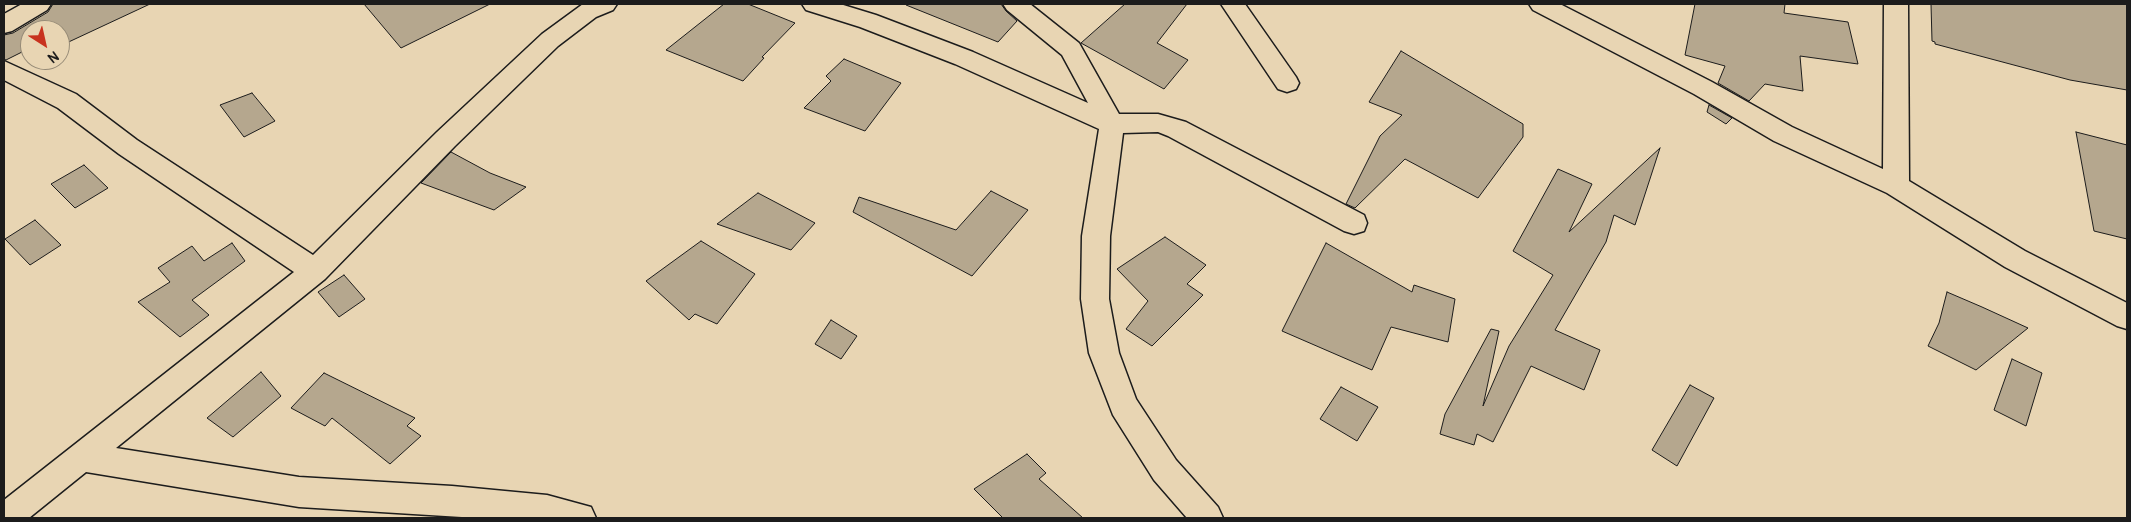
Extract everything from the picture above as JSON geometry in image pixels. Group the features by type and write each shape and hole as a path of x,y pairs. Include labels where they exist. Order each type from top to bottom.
{"street":[{"path":"4,25 39,4"},
{"path":"5,518 315,271 446,139 550,40 588,11 605,4"},
{"path":"814,4 868,21 964,58 1112,124 1158,124 1177,129 1354,223"},
{"path":"1015,4 1071,49 1112,124 1096,236 1095,299 1104,353 1124,406 1165,470 1207,518"},
{"path":"1233,4 1287,82"},
{"path":"1896,4 1896,186"},
{"path":"1553,7 1703,88 1783,134 1896,186 2015,259 2127,317"},
{"path":"4,70 67,101 128,147 315,271"},
{"path":"82,457 299,492 452,500 547,510 580,518"}],"building":[{"path":"53,4 150,4 70,41 70,20 35,20 48,12"},
{"path":"364,4 490,4 401,48"},
{"path":"724,4 748,4 795,23 762,57 764,58 743,81 666,50"},
{"path":"906,4 1001,4 1017,21 998,42"},
{"path":"1125,4 1187,4 1157,43 1188,60 1164,89 1081,43"},
{"path":"1695,4 1785,4 1784,13 1848,22 1858,64 1800,56 1803,91 1765,84 1749,101 1718,83 1725,66 1685,55"},
{"path":"1931,4 2127,4 2127,90 2070,80 1935,44 1932,41"},
{"path":"20,29 20,53 6,60 4,59 4,35"},
{"path":"1401,51 1523,124 1523,137 1478,198 1405,159 1355,208 1346,204 1380,136 1402,115 1369,102"},
{"path":"844,59 901,83 865,131 804,108 831,81 826,76"},
{"path":"252,93 275,121 244,137 220,105"},
{"path":"1709,105 1732,118 1726,124 1707,112"},
{"path":"2076,132 2127,145 2127,239 2094,231"},
{"path":"1660,148 1635,225 1614,215 1606,242 1555,330 1600,350 1584,390 1531,366 1493,442 1477,434 1474,445 1440,434 1445,414 1491,329 1499,331 1483,406 1509,346 1553,275 1513,251 1558,169 1592,184 1569,232"},
{"path":"451,152 490,173 526,187 494,210 421,183"},
{"path":"84,165 108,188 75,208 51,184"},
{"path":"991,191 1028,210 972,276 853,212 859,197 956,230"},
{"path":"758,193 815,223 791,250 717,224"},
{"path":"35,220 61,245 30,265 5,239"},
{"path":"1165,237 1206,265 1187,284 1203,295 1152,346 1126,329 1148,301 1117,269"},
{"path":"701,241 755,274 717,324 695,314 689,320 646,281"},
{"path":"232,243 245,261 192,300 209,315 180,337 138,302 170,282 158,268 192,246 204,261"},
{"path":"1326,243 1412,292 1414,285 1455,299 1448,342 1391,327 1372,370 1282,331"},
{"path":"344,275 365,299 339,317 318,292"},
{"path":"1947,292 2028,328 1976,370 1928,346 1939,323"},
{"path":"831,320 857,336 841,359 815,344"},
{"path":"2012,359 2042,373 2026,426 1994,410"},
{"path":"261,372 281,396 233,437 207,418"},
{"path":"324,373 415,418 407,426 421,436 390,464 332,418 325,426 291,408"},
{"path":"1690,385 1714,398 1677,466 1652,450"},
{"path":"1341,387 1378,407 1357,441 1320,419"},
{"path":"1027,454 1046,473 1039,479 1083,518 1003,518 974,489"}]}
